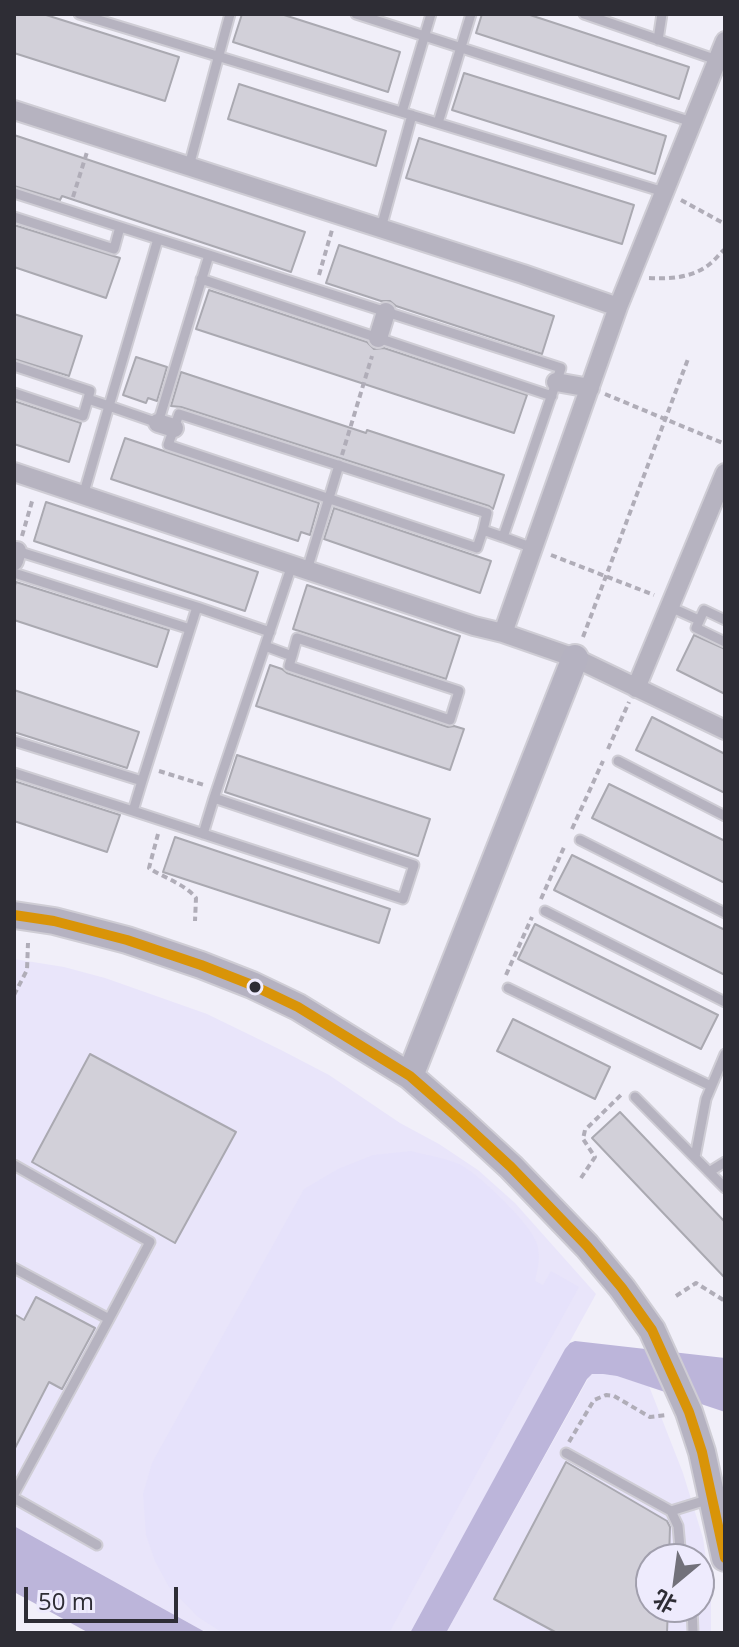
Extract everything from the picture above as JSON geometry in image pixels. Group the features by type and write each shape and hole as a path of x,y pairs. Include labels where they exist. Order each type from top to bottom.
{"main road":[{"path":"410,1076 575,658"},
{"path":"14,915 54,921 127,940 201,965 298,1007 410,1076 480,1138 587,1246 652,1330 680,1413 702,1452 725,1558"}],"street":[{"path":"503,633 618,307 725,41"},
{"path":"14,110 618,307"},
{"path":"378,338 386,312"},
{"path":"554,389 590,388"},
{"path":"14,472 575,658 725,730"},
{"path":"636,688 725,473"}],"lane":[{"path":"79,14 664,192"},
{"path":"189,166 230,14"},
{"path":"356,14 692,122"},
{"path":"381,228 431,14"},
{"path":"438,123 471,14"},
{"path":"584,14 717,60"},
{"path":"658,40 662,14"},
{"path":"14,193 561,368 503,537"},
{"path":"14,217 114,249 120,227"},
{"path":"83,496 158,239"},
{"path":"166,426 179,414 487,513 477,548 168,445 166,426 209,255"},
{"path":"201,279 378,338 554,389"},
{"path":"14,366 90,391 83,416 14,393"},
{"path":"88,399 166,426"},
{"path":"203,834 270,632 329,499 339,465"},
{"path":"483,530 533,548"},
{"path":"15,554 197,607 270,632"},
{"path":"14,573 190,629"},
{"path":"670,604 699,620"},
{"path":"133,811 197,607"},
{"path":"725,620 704,610 696,628 725,642"},
{"path":"297,638 459,691 450,720 289,666 292,656 297,638"},
{"path":"265,646 292,656"},
{"path":"14,741 142,781"},
{"path":"618,761 725,816"},
{"path":"14,773 403,899 414,865 216,794"},
{"path":"580,840 725,913"},
{"path":"545,911 725,1002"},
{"path":"508,988 711,1086"},
{"path":"695,1157 706,1099 725,1054"},
{"path":"635,1097 725,1188"},
{"path":"709,1172 725,1162"},
{"path":"14,1165 150,1242 14,1496 97,1545"},
{"path":"14,1268 109,1319"},
{"path":"566,1453 671,1511 678,1526 680,1543"},
{"path":"671,1511 713,1498"}],"path":[{"path":"68,211 92,135"},
{"path":"664,192 725,224"},
{"path":"315,289 337,214"},
{"path":"631,275 677,278 710,264 725,249"},
{"path":"339,465 378,338"},
{"path":"575,658 688,359"},
{"path":"590,388 725,444"},
{"path":"15,554 39,481"},
{"path":"533,548 606,575 670,604"},
{"path":"146,767 216,794"},
{"path":"161,820 149,868 190,890 196,898 195,921"},
{"path":"14,995 27,970 28,943"},
{"path":"581,1178 595,1157 583,1139 585,1130 617,1096 625,1091 635,1097"},
{"path":"676,1296 696,1283 725,1301"},
{"path":"566,1453 568,1443 594,1400 606,1395 614,1396 650,1417 680,1413"}],"shaded area":[{"path":"14,959 105,978 207,1014 329,1075 478,1170 515,1203 596,1294 410,1633 207,1633 14,1526"},
{"path":"411,1151 459,1164 503,1200 537,1244 539,1258 535,1281 543,1285 551,1271 579,1287 389,1633 223,1633 198,1617 169,1587 155,1561 146,1535 143,1494 152,1463 304,1189 338,1169 373,1155"},
{"path":"575,1341 725,1358 725,1412 617,1376 592,1374 446,1633 410,1633 565,1349"},
{"path":"592,1374 617,1376 649,1386 683,1473 704,1543 635,1543 635,1623 711,1623 711,1633 446,1633 589,1377"},
{"path":"14,1526 207,1633 89,1633 14,1592"}],"building":[{"path":"14,14 43,14 179,57 165,101 14,53"},
{"path":"242,14 281,14 400,52 388,92 233,42"},
{"path":"482,14 527,14 689,67 679,99 476,33"},
{"path":"464,73 666,136 655,174 452,110"},
{"path":"239,84 386,131 376,166 228,119"},
{"path":"14,135 305,232 291,272 62,196 60,200 14,186"},
{"path":"419,138 634,205 622,244 406,178"},
{"path":"14,225 120,258 106,298 14,267"},
{"path":"339,245 554,316 542,354 396,306 390,301 381,301 326,283"},
{"path":"209,290 367,342 374,349 384,348 527,395 514,433 196,329"},
{"path":"14,314 82,336 69,376 14,359"},
{"path":"136,357 167,367 157,401 148,398 146,403 123,395"},
{"path":"181,372 504,475 493,509 171,406"},
{"path":"14,401 81,423 69,462 14,444"},
{"path":"125,438 319,503 310,535 301,532 298,541 111,479"},
{"path":"46,502 258,572 245,611 34,541"},
{"path":"334,508 491,561 480,593 324,539"},
{"path":"16,582 169,630 157,667 14,620"},
{"path":"307,585 460,636 446,679 293,629"},
{"path":"694,635 725,649 725,694 677,670"},
{"path":"270,665 448,727 464,729 450,770 256,706"},
{"path":"14,690 139,732 127,768 14,732"},
{"path":"652,717 725,754 725,793 636,750"},
{"path":"237,755 430,819 418,856 225,792"},
{"path":"14,781 120,815 107,852 14,821"},
{"path":"609,784 725,841 725,883 592,818"},
{"path":"175,837 390,909 379,943 163,872"},
{"path":"572,855 725,930 725,975 554,890"},
{"path":"535,924 718,1015 701,1049 518,959"},
{"path":"513,1019 610,1067 595,1099 497,1051"},
{"path":"90,1054 236,1132 175,1243 32,1162"},
{"path":"620,1112 725,1222 725,1278 592,1138"},
{"path":"36,1297 95,1328 62,1389 49,1382 14,1450 14,1314 24,1320"},
{"path":"566,1462 667,1521 670,1527 670,1543 635,1543 635,1623 667,1623 667,1633 557,1633 494,1599"}],"transit line":[{"path":"14,915 54,921 127,940 252,985 298,1007 410,1076 459,1119 511,1167 587,1246 652,1330 689,1412 702,1452 725,1558"}]}
